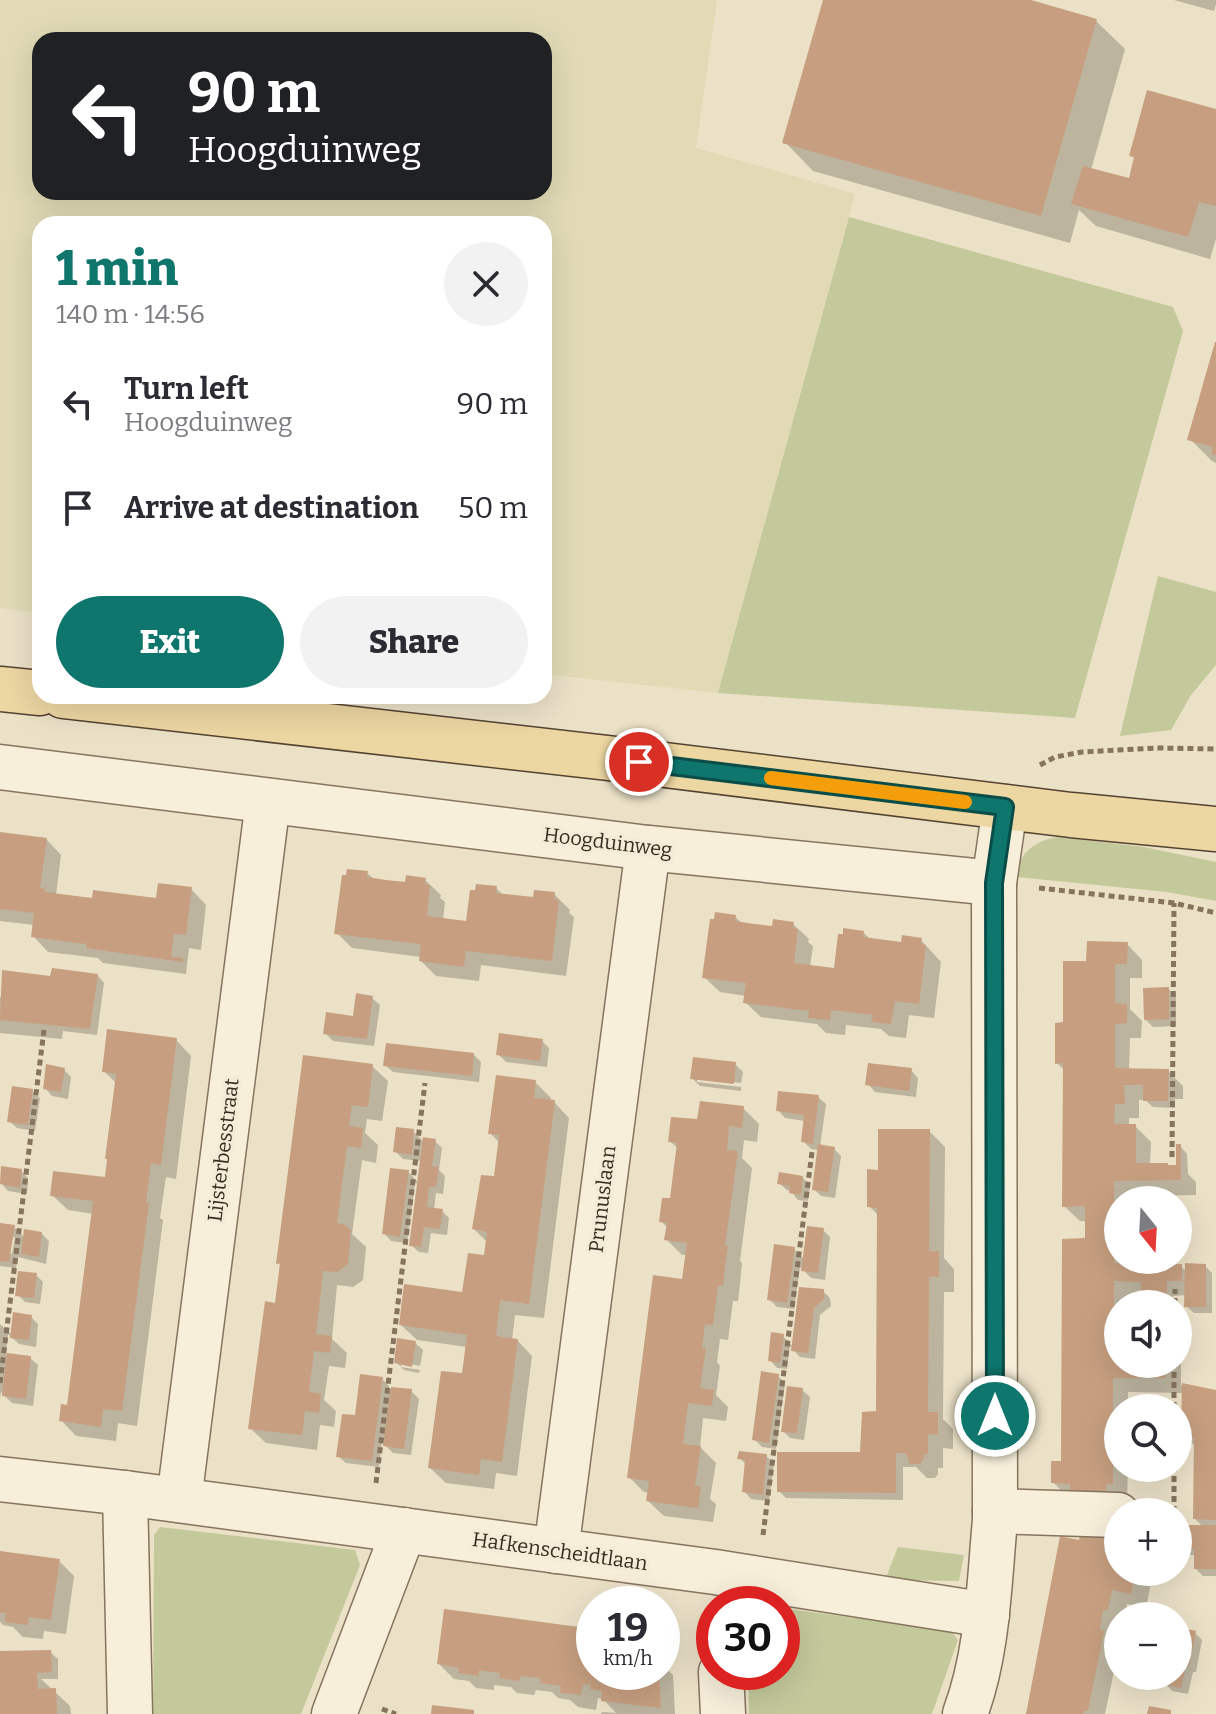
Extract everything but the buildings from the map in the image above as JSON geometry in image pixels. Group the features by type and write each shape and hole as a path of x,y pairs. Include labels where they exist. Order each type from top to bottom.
{"main road":[{"path":"0,689 32,692"},
{"path":"133,704 1005,807 1215,824"}],"street":[{"name":"Hoogduinweg","path":"0,767 648,848 994,883"},
{"name":"Lijsterbesstraat","path":"179,1500 268,801"},
{"path":"965,1714 975,1689 987,1615 995,1511 994,883 1005,807"},
{"name":"Prunuslaan","path":"556,1551 648,848"},
{"name":"Hafkenscheidtlaan","path":"0,1479 556,1551 707,1586"},
{"path":"125,1493 130,1714"},
{"path":"995,1511 1104,1515"},
{"path":"334,1714 388,1528"},
{"name":"Hafkenscheidtlaan","path":"724,1586 757,1578 987,1615"},
{"path":"722,1690 723,1714"}],"path":[{"path":"994,883 1174,903 1216,913"},
{"path":"1172,1157 1174,903"},
{"path":"0,1383 44,1030"},
{"path":"388,1528 425,1083"},
{"path":"757,1578 812,1152"}],"shaded area":[{"path":"0,0 717,0 696,148 855,194 718,693 552,675 552,216 32,216 32,612 0,608"}],"green space":[{"path":"849,217 1173,307 1183,331 1075,718 718,693"},
{"path":"1158,576 1216,592 1216,665 1191,695 1171,730 1120,736"},
{"path":"1058,837 1144,847 1216,862 1216,901 1167,892 1016,877 1020,861 1030,849 1042,841"},
{"path":"160,1527 355,1550 360,1565 301,1714 153,1714 154,1535"},
{"path":"898,1547 964,1555 959,1581 885,1580"},
{"path":"800,1610 951,1631 958,1640 932,1714 749,1714 748,1690 800,1690"}],"slow traffic":[{"path":"771,778 965,802"}],"route":[{"path":"639,762 1005,807 994,883 995,1416"}]}
